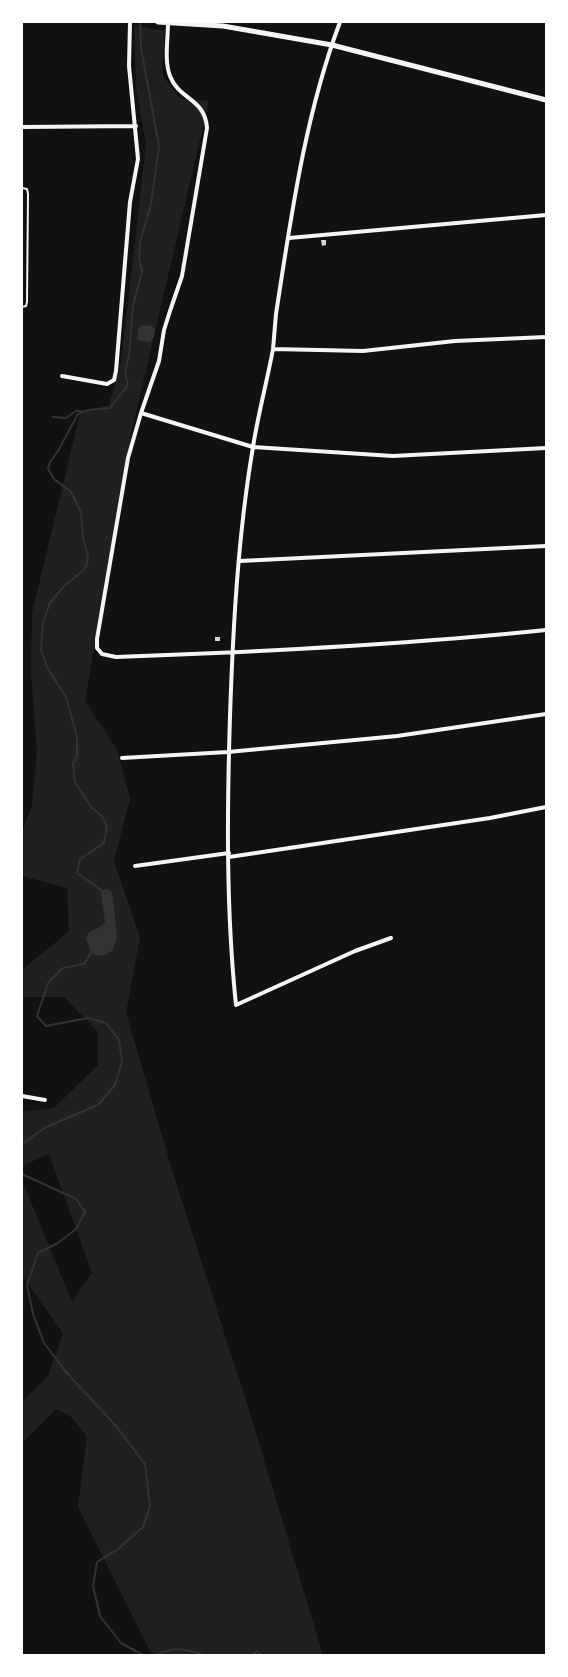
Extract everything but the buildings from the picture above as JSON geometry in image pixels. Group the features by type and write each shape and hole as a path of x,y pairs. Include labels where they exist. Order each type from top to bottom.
{"street":[{"path":"62,376 106,384 114,380 115,376 130,202 138,159 129,66 130,22"},
{"path":"158,22 223,26 332,45 546,100"},
{"path":"340,22 332,45 305,143 289,238 273,349 252,447 244,511 232,653 226,816 229,855 233,975 236,1005 355,951 391,938"},
{"path":"168,23 167,55 170,77 177,88 204,113 207,128 182,276 164,330 159,361 141,413 123,483 97,639 97,648 102,654 116,657 232,653 445,641 546,630"},
{"path":"22,127 136,126"},
{"path":"289,238 546,215"},
{"path":"273,349 300,351 363,351 455,341 546,337"},
{"path":"141,413 252,447 393,456 546,448"},
{"path":"240,561 546,546"},
{"path":"122,758 228,752 397,736 546,714"},
{"path":"135,866 229,855 490,818 546,807"},
{"path":"22,1096 45,1100"}],"lane":[{"path":"22,188 27,189 28,194 28,302 26,306 22,307"}],"shaded area":[{"path":"134,25 165,31 162,74 179,98 209,101 131,434 85,701 117,749 130,799 114,861 140,938 126,1012 172,1170 250,1413 323,1655 152,1655 78,1507 87,1436 70,1416 56,1409 22,1443 22,1402 48,1376 63,1333 22,1276 22,1180 72,1302 92,1273 49,1154 22,1166 22,1112 54,1108 98,1065 98,1032 64,997 22,997 22,970 69,931 67,888 22,876 22,832 32,805 37,750 31,675 32,613 80,414 109,405 121,363 146,144 136,87"},
{"path":"141,325 152,326 155,329 154,337 150,342 138,340 138,330"},
{"path":"106,889 111,891 113,897 117,938 113,950 108,954 100,956 91,952 86,939 87,935 103,925 105,922 101,891"}],"waterway":[{"path":"104,892 77,873 80,859 104,843 107,826 102,816 91,807 75,782 73,763 77,757 77,737 66,697 47,667 41,650 43,622 50,603 64,586 84,570 88,556 83,538 81,512 71,492 54,479 48,469 50,462 58,451 78,414 88,410 110,408 128,385 125,373 129,355 133,306 142,272 139,259 140,242 151,204 159,146 141,48 140,22"},
{"path":"53,417 66,418 76,411 81,411"},
{"path":"22,1144 46,1127 98,1105 115,1085 122,1062 119,1040 106,1023 88,1018 46,1026 37,1016 48,983 63,968 84,964 92,951"},
{"path":"22,1174 76,1199 85,1212 76,1229 58,1243 38,1253 27,1285 33,1314 44,1343 65,1371 116,1426 145,1464 150,1506 143,1527 118,1549 97,1562 93,1586 100,1616 121,1643 143,1655"},
{"path":"156,1655 180,1649 204,1655"},
{"path":"252,1655 257,1651 262,1655"}]}
